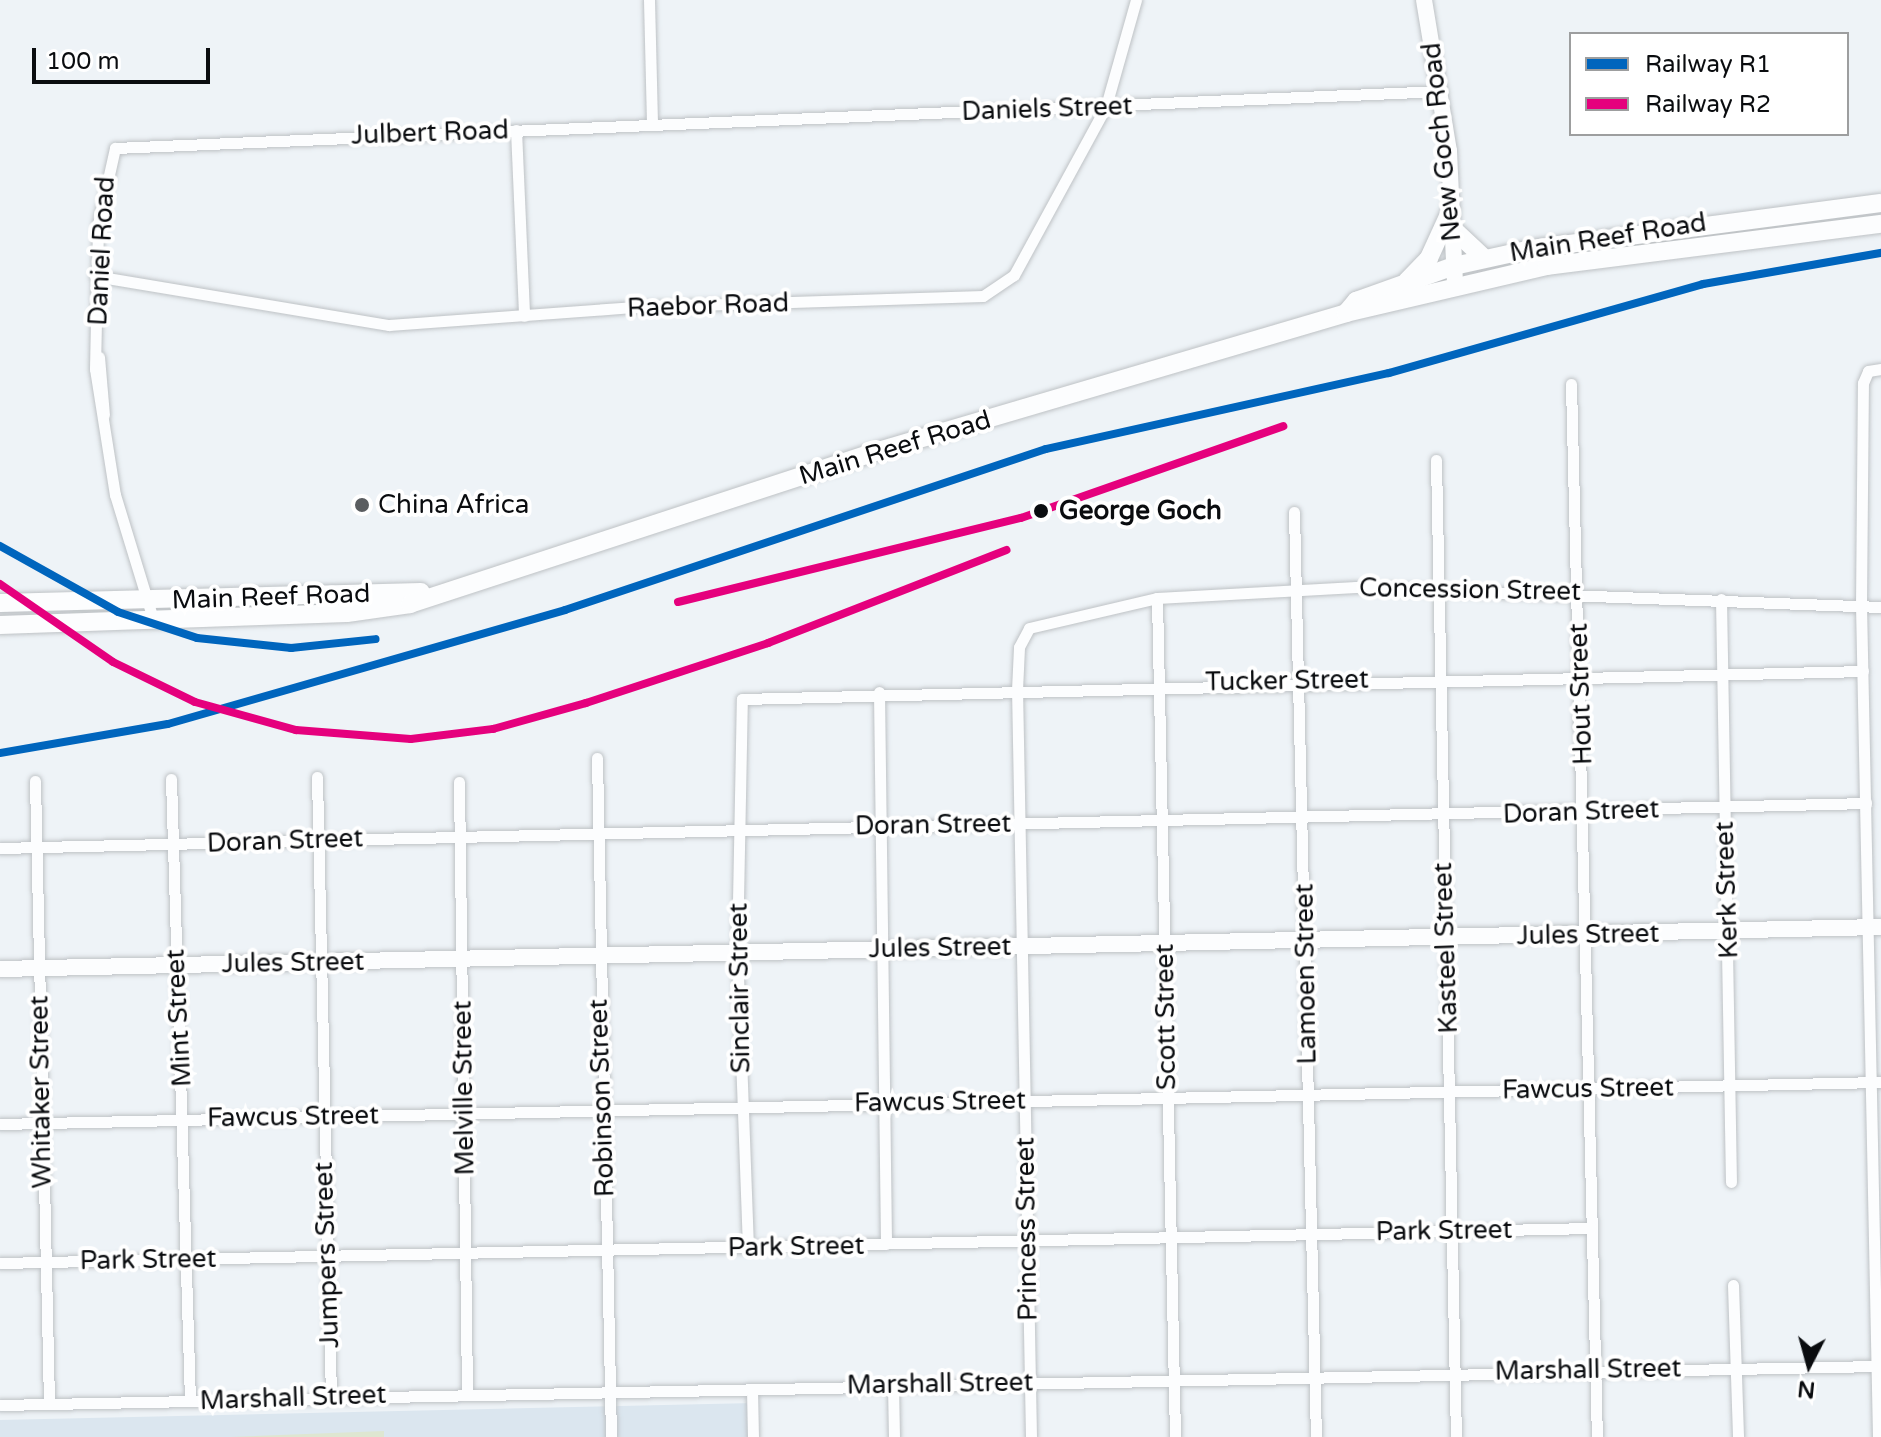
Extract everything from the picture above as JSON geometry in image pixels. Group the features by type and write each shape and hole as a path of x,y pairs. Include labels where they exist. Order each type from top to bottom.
{"main road":[{"name":"New Goch Road","path":"1424,0 1442,91 1455,276"},
{"name":"Main Reef Road","path":"0,625 81,622 150,610 447,591 878,451 1346,313 1455,276 1484,258 1881,203"},
{"path":"1402,285 1429,258 1452,219 1484,258"},
{"name":"Main Reef Road","path":"1346,313 1356,301 1402,285 1455,276 1881,224"},
{"name":"Main Reef Road","path":"0,603 76,603 150,610"},
{"path":"76,603 81,622"},
{"name":"Jules Street","path":"0,969 1874,928"}],"street":[{"path":"649,0 652,125"},
{"name":"Raebor Road","path":"95,276 335,321 524,316 997,293 1028,252 1106,106 1136,0"},
{"name":"Daniels Street","path":"652,125 1442,91"},
{"name":"Julbert Road","path":"207,141 652,125"},
{"path":"516,130 524,316"},
{"name":"Daniel Road","path":"150,610 115,495 103,420 95,276 111,153 125,145 207,141"},
{"path":"1878,1437 1878,1082 1861,606 1863,383 1868,371 1881,369"},
{"name":"Hout Street","path":"1571,384 1582,678 1597,1437"},
{"name":"Kasteel Street","path":"1436,460 1456,1437"},
{"name":"Lamoen Street","path":"1294,512 1316,1437"},
{"name":"Concession Street","path":"1061,616 1157,598 1297,589 1438,585 1881,607"},
{"name":"Scott Street","path":"1157,598 1175,1437"},
{"name":"Kerk Street","path":"1721,599 1731,1182"},
{"name":"Princess Street","path":"1031,1437 1017,690 1024,633 1061,616"},
{"name":"Tucker Street","path":"737,728 746,697 1160,683 1863,671"},
{"path":"879,692 886,1244"},
{"name":"Sinclair Street","path":"737,728 737,953 748,1248"},
{"name":"Robinson Street","path":"597,758 598,954 611,1437"},
{"name":"Jumpers Street","path":"317,777 331,1398"},
{"name":"Mint Street","path":"171,779 184,1119 190,1401"},
{"name":"Whitaker Street","path":"35,781 44,1124 43,1261 49,1403"},
{"name":"Melville Street","path":"459,782 467,1395"},
{"name":"Doran Street","path":"0,848 1021,823 1584,813 1866,803"},
{"name":"Fawcus Street","path":"0,1124 1878,1082"},
{"name":"Park Street","path":"0,1263 1591,1228"},
{"path":"1733,1285 1738,1437"},
{"name":"Marshall Street","path":"0,1405 1879,1366"},
{"path":"893,1385 894,1437"},
{"path":"752,1390 753,1437"}],"shaded area":[{"path":"753,1403 754,1437 0,1437 0,1420"}],"green space":[{"path":"384,1431 384,1437 230,1437"}],"rail line":[{"name":"R1","path":"0,753 168,724 565,610 1046,449 1389,373 1703,284 1881,253"},
{"name":"R2","path":"678,602 1021,518 1283,426"},
{"name":"R1","path":"0,546 118,612 197,638 291,648 376,639"},
{"name":"R2","path":"0,584 113,662 195,702 296,730 411,739 493,729 586,703 768,643 1007,550"}],"place":[{"name":"China Africa","path":"362,505"},
{"name":"George Goch","path":"1041,511"}]}
